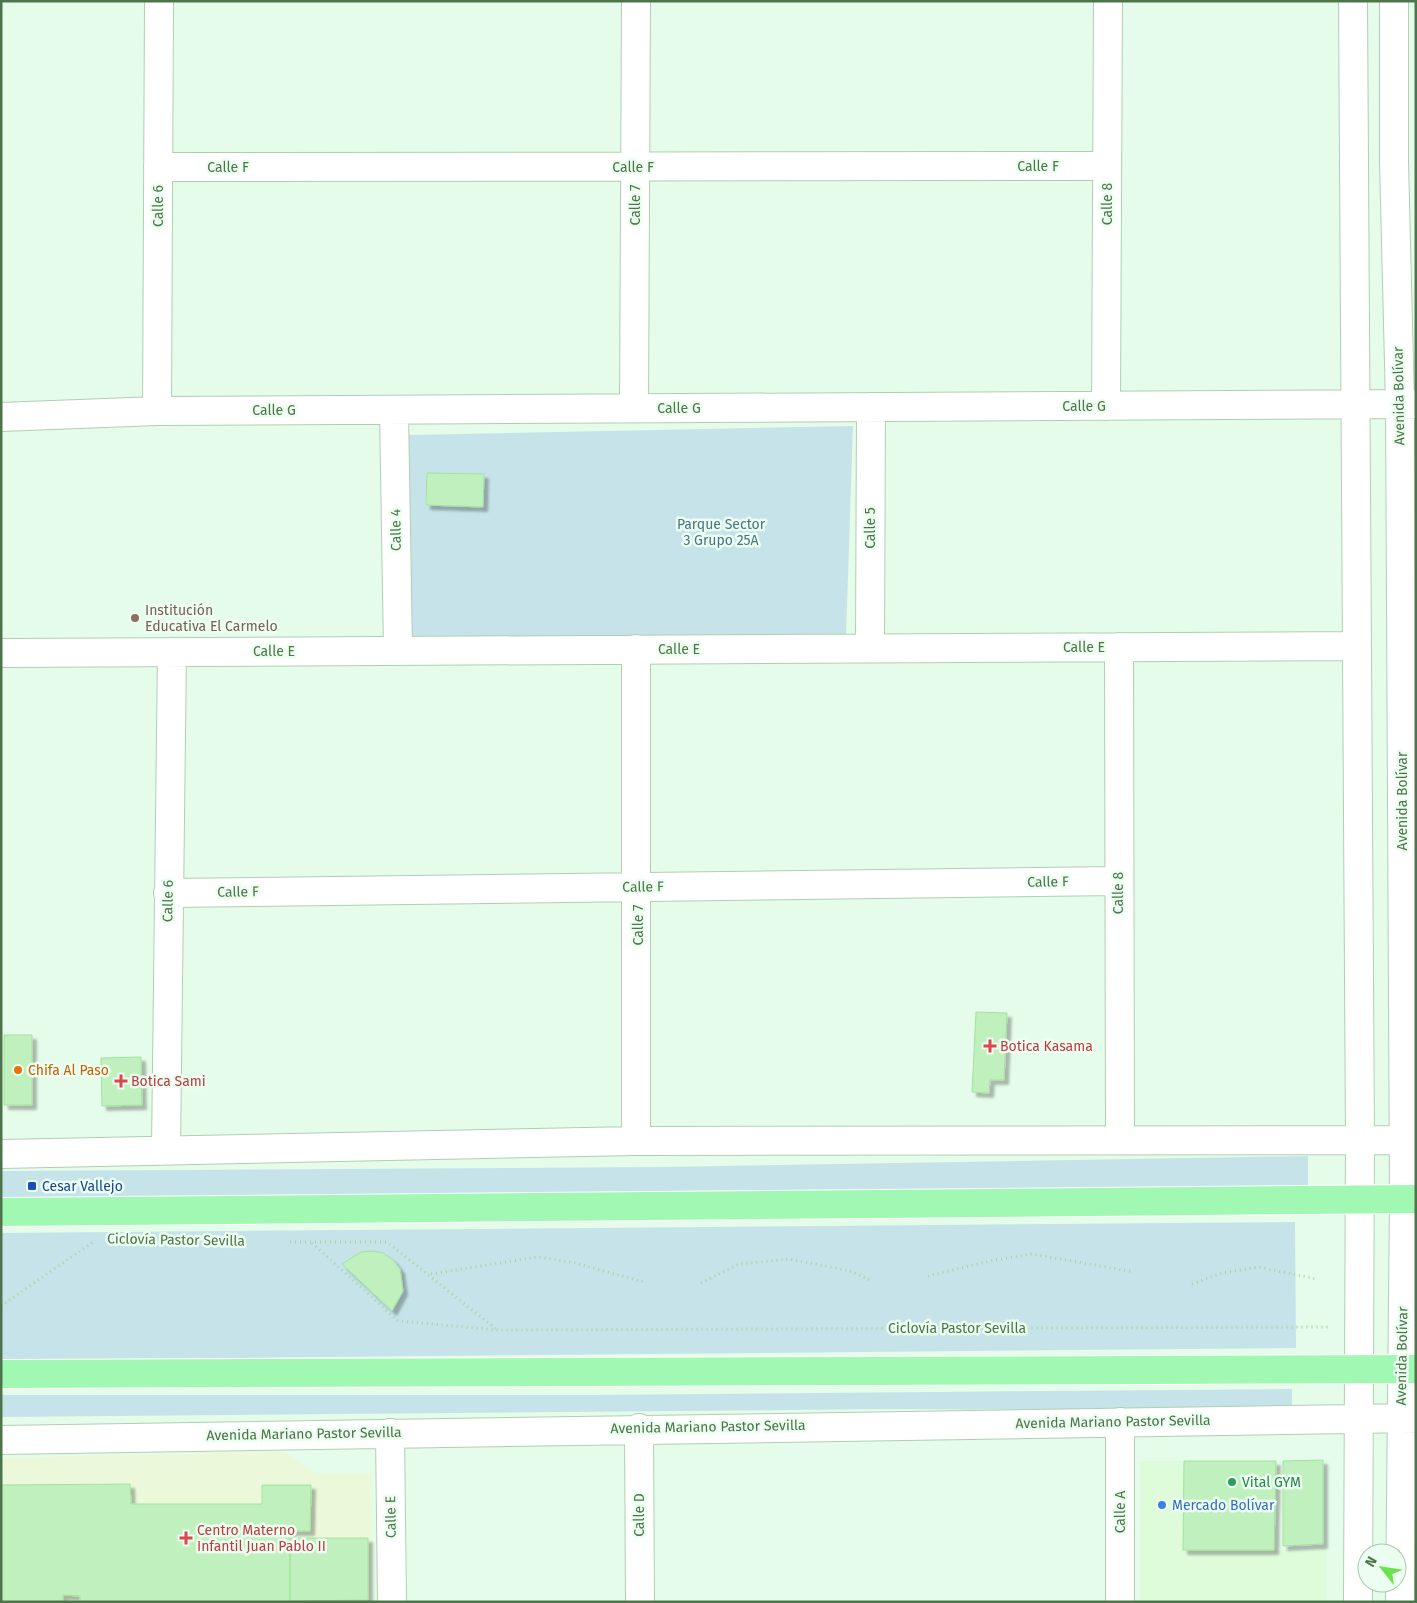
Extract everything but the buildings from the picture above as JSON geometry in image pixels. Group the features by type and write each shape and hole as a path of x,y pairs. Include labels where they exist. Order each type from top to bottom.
{"main road":[{"path":"1,1212 1410,1199"},
{"path":"1,1374 1409,1369"}],"street":[{"name":"Calle 6","path":"157,411 159,1"},
{"name":"Calle 7","path":"634,408 636,1"},
{"name":"Calle 8","path":"1106,406 1108,1"},
{"path":"1353,1 1360,1140 1357,1418 1358,1602"},
{"name":"Avenida Bolívar","path":"1394,1 1405,161 1408,404 1409,1369 1400,1602"},
{"name":"Calle F","path":"158,167 1107,166"},
{"path":"1356,404 1408,404"},
{"name":"Calle G","path":"1,418 157,411 1356,404"},
{"name":"Calle 5","path":"870,648 871,407"},
{"name":"Calle 4","path":"394,410 398,651"},
{"name":"Calle E","path":"1,652 1357,646"},
{"name":"Calle 8","path":"1119,647 1120,1140"},
{"name":"Calle 7","path":"636,649 638,887 636,1141"},
{"name":"Calle 6","path":"166,1150 172,652"},
{"name":"Calle F","path":"168,892 1118,881"},
{"path":"1,1154 636,1141 1410,1140"},
{"name":"Avenida Mariano Pastor Sevilla","path":"1,1440 639,1428 1408,1418"},
{"name":"Calle A","path":"1120,1422 1120,1602"},
{"name":"Calle D","path":"639,1428 640,1602"},
{"name":"Calle E","path":"390,1433 392,1602"}],"path":[{"name":"Ciclovía Pastor Sevilla","path":"1,1306 99,1238"},
{"path":"283,1242 387,1242 430,1274 498,1330"},
{"name":"Ciclovía Pastor Sevilla","path":"312,1243 398,1321 498,1330 1358,1327"},
{"path":"928,1276 990,1261 1032,1254 1134,1272"},
{"path":"430,1274 537,1257 571,1262 644,1282"},
{"path":"701,1283 739,1264 789,1259 850,1271 870,1280"},
{"path":"1192,1284 1222,1272 1259,1267 1316,1278"}],"shaded area":[{"name":"Centro Materno Infantil Juan Pablo II","path":"283,1451 314,1473 372,1473 371,1602 1,1602 1,1458"},
{"name":"Mercado Bolívar","path":"1140,1461 1184,1461 1183,1550 1327,1550 1327,1602 1140,1602"}],"green space":[{"name":"Parque Sector 3 Grupo 25A","path":"853,426 846,636 408,637 409,435"},
{"path":"1308,1156 1308,1187 1,1199 1,1171 662,1167"},
{"path":"1295,1222 1296,1348 1,1360 1,1233"},
{"path":"1292,1389 1292,1411 893,1409 1,1417 1,1395 589,1395"}],"place":[{"name":"Institución Educativa El Carmelo","path":"135,618"},
{"name":"Botica Kasama","path":"990,1046"},
{"name":"Chifa Al Paso","path":"18,1070"},
{"name":"Botica Sami","path":"121,1081"},
{"name":"Cesar Vallejo","path":"32,1186"},
{"name":"Vital GYM","path":"1232,1482"},
{"name":"Mercado Bolívar","path":"1162,1505"},
{"name":"Centro Materno Infantil Juan Pablo II","path":"186,1538"}]}
